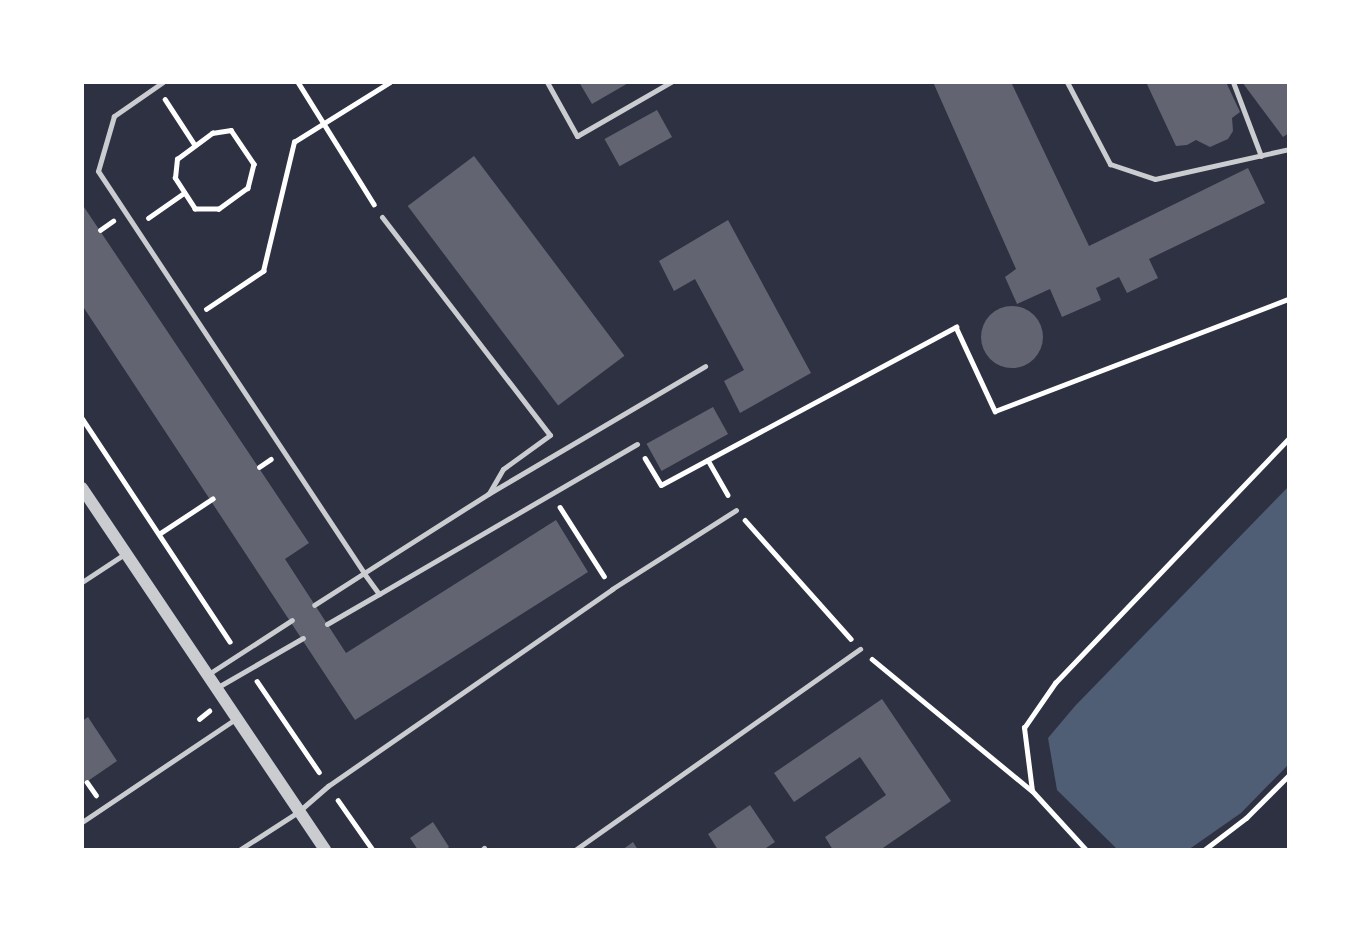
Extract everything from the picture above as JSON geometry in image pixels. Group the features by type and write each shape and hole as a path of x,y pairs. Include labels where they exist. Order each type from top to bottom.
{"street":[{"path":"82,488 325,850"}],"lane":[{"path":"547,82 577,136 671,82"},
{"path":"1067,82 1110,164 1154,179 1289,149"},
{"path":"1233,82 1261,156"},
{"path":"160,84 114,116 98,171 379,594"},
{"path":"382,217 550,435 503,469 488,494"},
{"path":"314,605 488,494 705,366"},
{"path":"327,624 637,444"},
{"path":"239,850 612,589 736,510"},
{"path":"82,582 126,553"},
{"path":"207,675 292,620"},
{"path":"216,688 303,638"},
{"path":"575,850 860,649"},
{"path":"82,822 237,718"}],"path":[{"path":"298,82 382,217"},
{"path":"195,317 263,271 294,142 390,82"},
{"path":"160,84 195,145"},
{"path":"231,130 254,164 248,188 219,209 195,209 175,178 177,159 195,145 212,133 231,130"},
{"path":"135,227 184,193"},
{"path":"637,444 661,485 956,327 995,411 1289,299"},
{"path":"82,418 239,654"},
{"path":"1032,791 1024,729 1055,683 1289,438"},
{"path":"708,460 736,510 860,649 1032,791 1086,850"},
{"path":"551,494 612,589"},
{"path":"159,534 212,499"},
{"path":"250,670 373,850"},
{"path":"1204,850 1246,818 1289,775"}],"water":[{"path":"1289,486 1289,764 1241,813 1188,850 1118,850 1057,790 1048,738 1075,706"}],"building":[{"path":"579,82 630,82 592,104"},
{"path":"933,82 1011,82 1089,246 1248,168 1265,203 1149,259 1158,278 1127,293 1119,277 1096,288 1101,300 1062,317 1050,289 1017,304 1005,277 1016,269"},
{"path":"1146,82 1226,82 1240,112 1232,118 1233,131 1228,139 1210,147 1196,140 1187,145 1176,146"},
{"path":"1242,82 1289,82 1289,133 1283,137"},
{"path":"657,110 672,137 620,166 605,139"},
{"path":"474,156 624,356 558,406 408,206"},
{"path":"82,204 309,543 285,559 346,653 556,520 588,572 355,720 82,305"},
{"path":"728,220 811,373 740,413 724,381 744,370 695,279 674,291 659,261"},
{"path":"1006,306 1018,306 1034,315 1041,325 1041,349 1034,359 1018,368 1006,368 995,363 986,354 981,343 981,331 986,320 995,311"},
{"path":"713,407 728,434 662,471 647,444"},
{"path":"882,699 951,801 880,850 833,850 825,837 886,795 860,757 794,802 774,773"},
{"path":"88,717 117,761 82,785 82,721"},
{"path":"750,805 775,842 763,850 718,850 708,834"},
{"path":"433,822 449,847 445,850 418,850 410,838"},
{"path":"633,842 638,850 622,850"}]}
